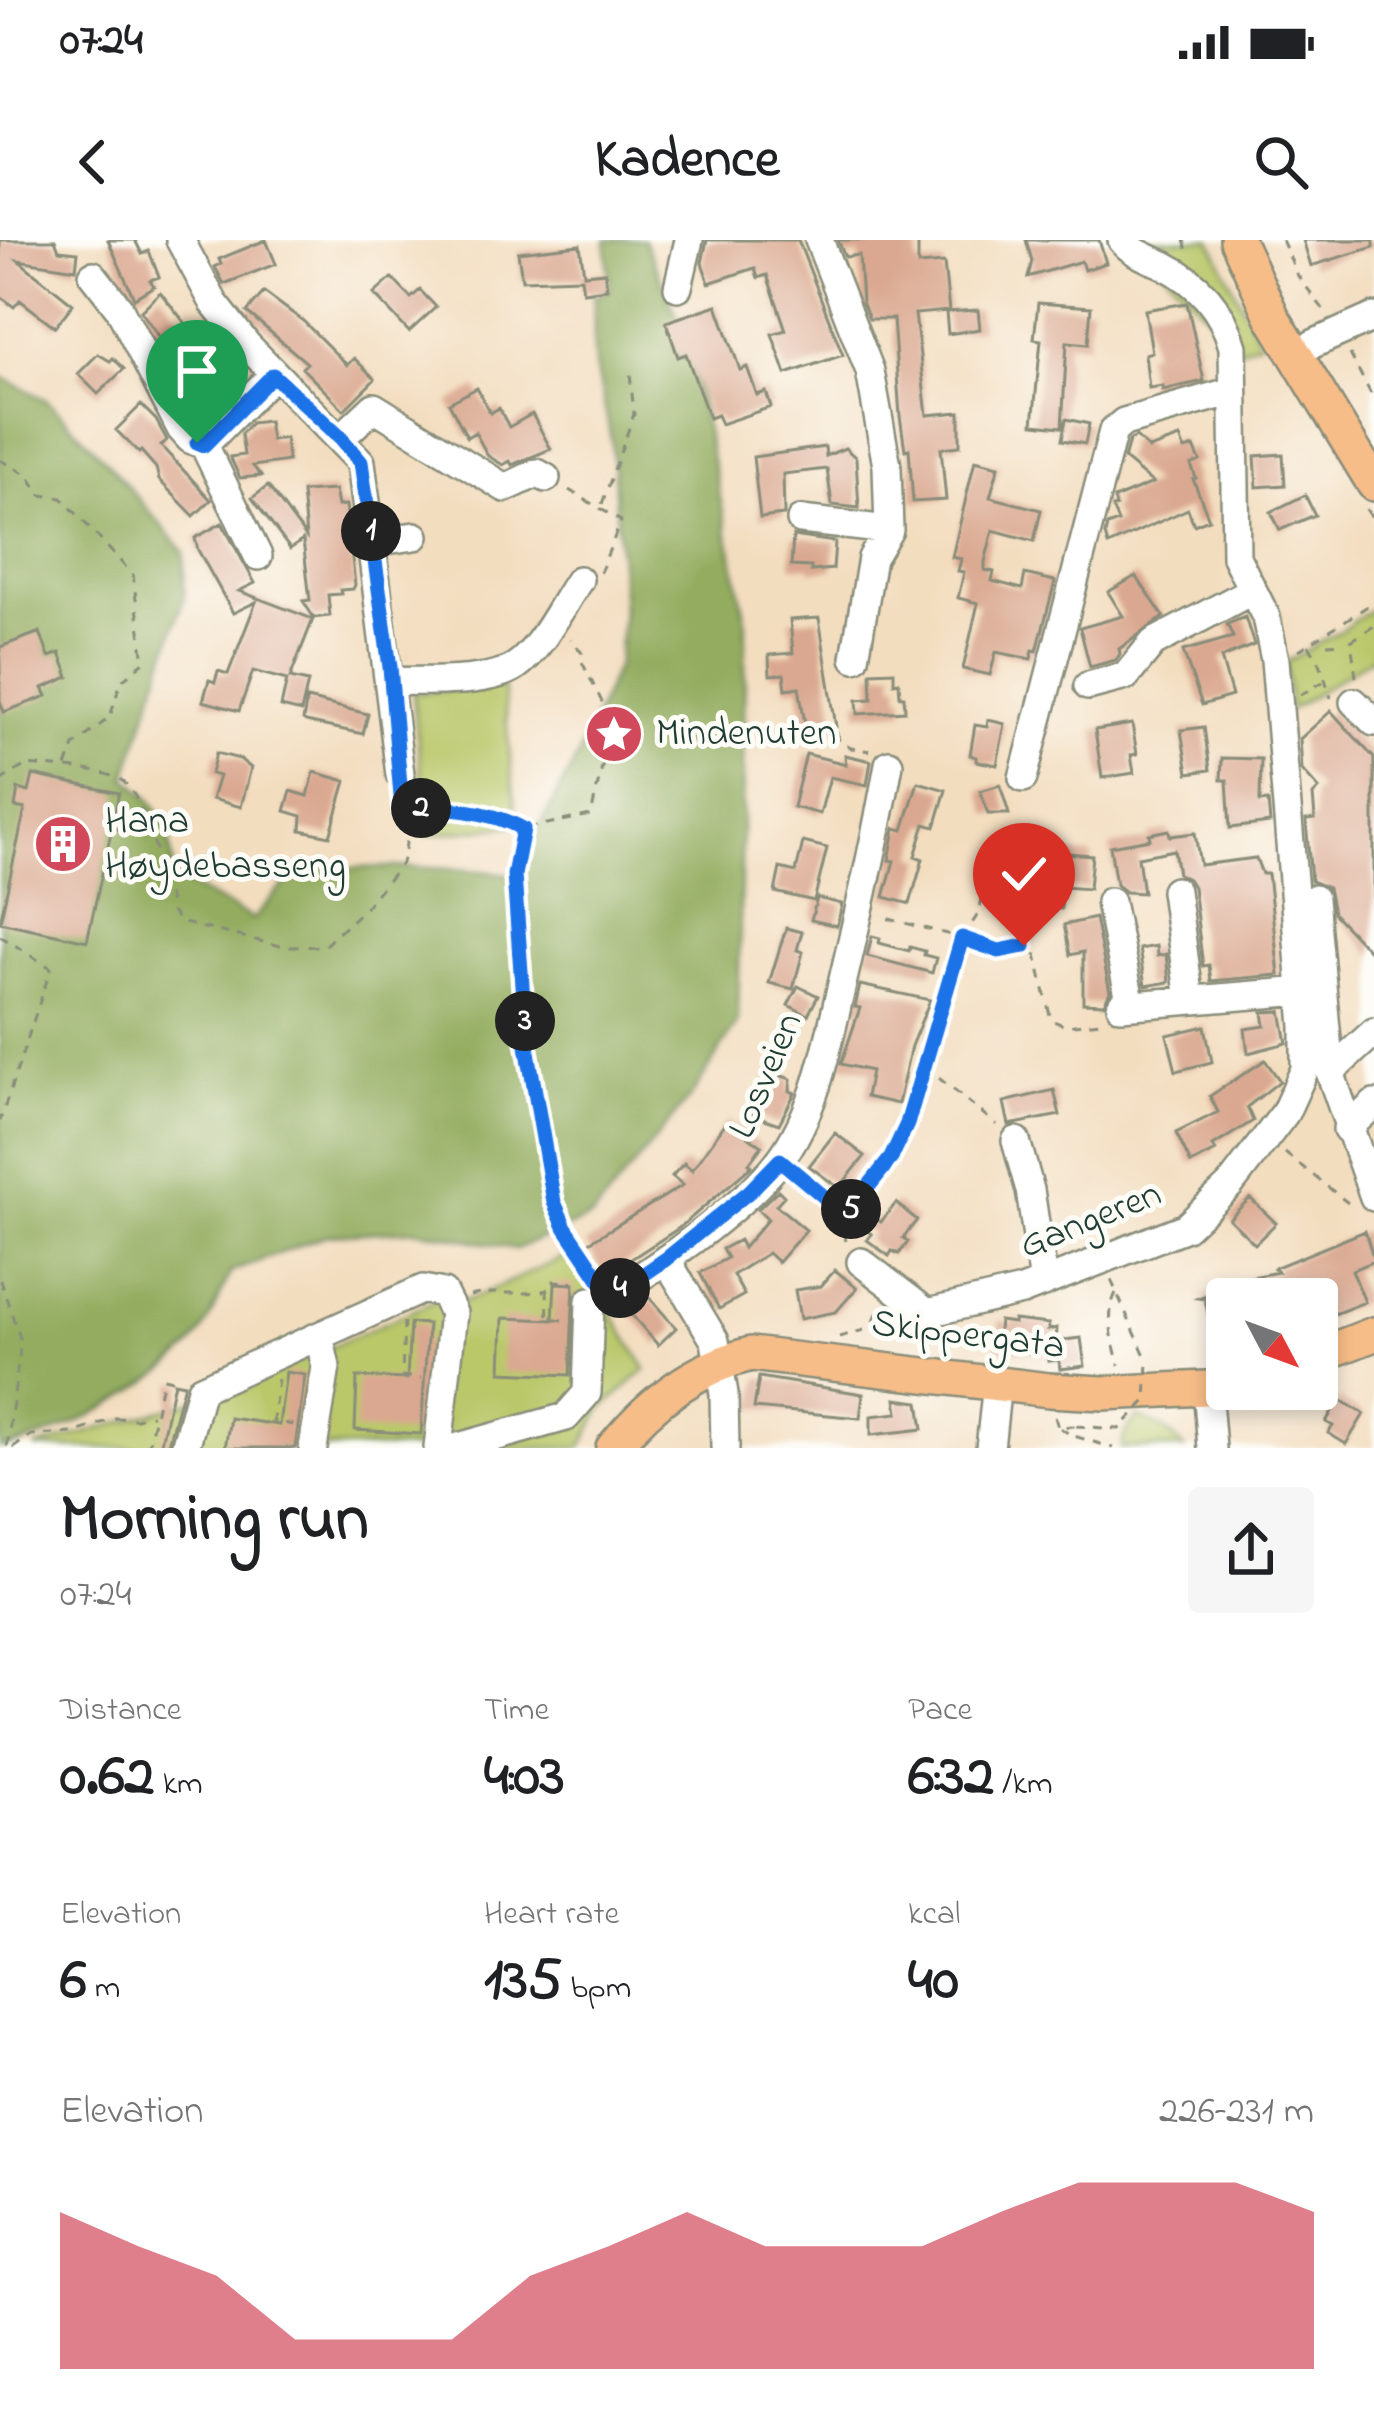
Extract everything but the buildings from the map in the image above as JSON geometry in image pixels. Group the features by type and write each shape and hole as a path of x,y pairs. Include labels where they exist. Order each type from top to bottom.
{"main road":[{"path":"1237,240 1273,318 1374,484"},
{"path":"1261,240 1274,275 1374,442"},
{"path":"1338,1348 1374,1334"},
{"name":"Skippergata","path":"614,1448 665,1396 720,1362 752,1354 1103,1394 1206,1387"},
{"path":"1338,1365 1374,1354"}],"street":[{"path":"180,240 214,303 273,375 361,462 400,774"},
{"path":"678,287 689,240"},
{"path":"819,240 870,370 885,449 889,530 872,558 855,658"},
{"name":"Gangeren","path":"889,1322 1044,1283 1186,1227 1205,1212 1265,1141 1285,1113 1305,1070 1303,991 1275,660 1271,632 1236,557 1233,347 1210,300 1185,277 1131,250 1122,240"},
{"path":"93,274 119,308 181,429 204,445 258,556"},
{"path":"1313,344 1374,317"},
{"path":"204,445 273,375"},
{"path":"1023,778 1113,431 1124,422 1233,391"},
{"path":"341,438 374,407 506,488 537,473 546,478"},
{"path":"801,520 889,530"},
{"path":"372,542 415,536"},
{"path":"392,682 507,671 530,651 587,581"},
{"path":"1088,686 1126,676 1153,643 1251,591"},
{"name":"Losveien","path":"624,1288 750,1191 780,1160 825,1055 866,890 889,764"},
{"path":"1175,891 1190,1000"},
{"path":"1314,899 1330,1072 1365,1202"},
{"path":"1110,902 1122,1010 1303,991"},
{"path":"1330,1072 1374,1032"},
{"path":"1347,1129 1374,1104"},
{"path":"1016,1141 1030,1190 1044,1283"},
{"path":"666,1259 715,1341 725,1448"},
{"path":"861,1262 930,1315"},
{"path":"185,1448 201,1389 423,1289 443,1293 453,1313 438,1448"},
{"path":"455,1448 566,1417 587,1393 590,1301"},
{"path":"313,1448 326,1367 320,1336"},
{"path":"990,1448 997,1383"},
{"path":"1212,1448 1217,1410"}],"path":[{"path":"601,506 634,414 630,373"},
{"path":"0,460 28,475 41,495 62,498 133,575 144,662 121,681 110,717 74,746 66,769"},
{"path":"546,478 621,521 615,544 587,581"},
{"path":"1275,660 1309,645 1374,602"},
{"path":"1364,712 1351,640 1374,626"},
{"path":"402,808 439,807 523,829 591,815 607,712 568,632"},
{"path":"1327,644 1342,643"},
{"path":"1309,645 1325,682 1317,687"},
{"path":"837,732 839,741 883,754 889,764"},
{"path":"0,782 26,765 118,778 149,829 172,912 180,922 285,947 324,946 362,911 406,853 400,774"},
{"path":"523,829 514,875 526,1040 554,1202 606,1288 624,1288"},
{"path":"861,1262 843,1235 846,1215 891,1158 907,1124 962,938 979,913 993,845"},
{"path":"892,919 999,951 1024,946 1035,950 1051,1020 1066,1026 1122,1010"},
{"path":"0,936 51,968 0,1121"},
{"path":"923,1066 1016,1141"},
{"path":"1265,1141 1365,1202"},
{"path":"780,1160 846,1215"},
{"path":"1076,1426 1119,1429 1146,1401 1148,1362 1103,1262"},
{"path":"0,1280 21,1341 10,1448"},
{"path":"548,1318 547,1290 552,1281 574,1282 590,1301"},
{"path":"453,1313 461,1299 477,1293 503,1291 521,1297 547,1290"},
{"path":"1116,1292 1111,1302 1112,1331 1124,1371"},
{"path":"400,1299 404,1314 402,1376"},
{"path":"835,1339 889,1322"},
{"path":"273,1421 281,1353"},
{"path":"148,1448 163,1378 201,1389"},
{"path":"10,1448 31,1435 74,1433 94,1423 152,1415"},
{"path":"1058,1427 1070,1436 1114,1448"}],"green space":[{"path":"606,240 644,240 686,337 746,620 738,1021 694,1092 592,1217 516,1249 417,1230 327,1235 231,1272 197,1339 160,1373 77,1422 0,1448 0,376 48,401 184,552 184,598 126,777 163,821 173,877 253,919 287,883 309,873 400,867 514,875 579,754 618,663 623,609 612,444 594,354 594,296 610,290"},
{"path":"1134,240 1211,240 1259,341 1241,349"},
{"path":"1374,607 1374,656 1290,710 1286,662"},
{"path":"503,685 517,825 427,835 413,694"},
{"path":"575,1253 646,1369 601,1410 581,1448 34,1448 235,1389 435,1301 463,1302"},
{"path":"1138,1417 1163,1428 1185,1448 1121,1448 1126,1430"}],"place":[{"name":"Mindenuten","path":"614,734"},
{"name":"Hana Høydebasseng","path":"63,844"}],"route":[{"path":"197,443 204,445 273,375 361,462 390,667 402,808 439,807 523,829 514,875 526,1040 554,1202 606,1288 624,1288 666,1259 750,1191 780,1160 846,1215 891,1158 907,1124 962,938 999,951 1024,946"}]}
